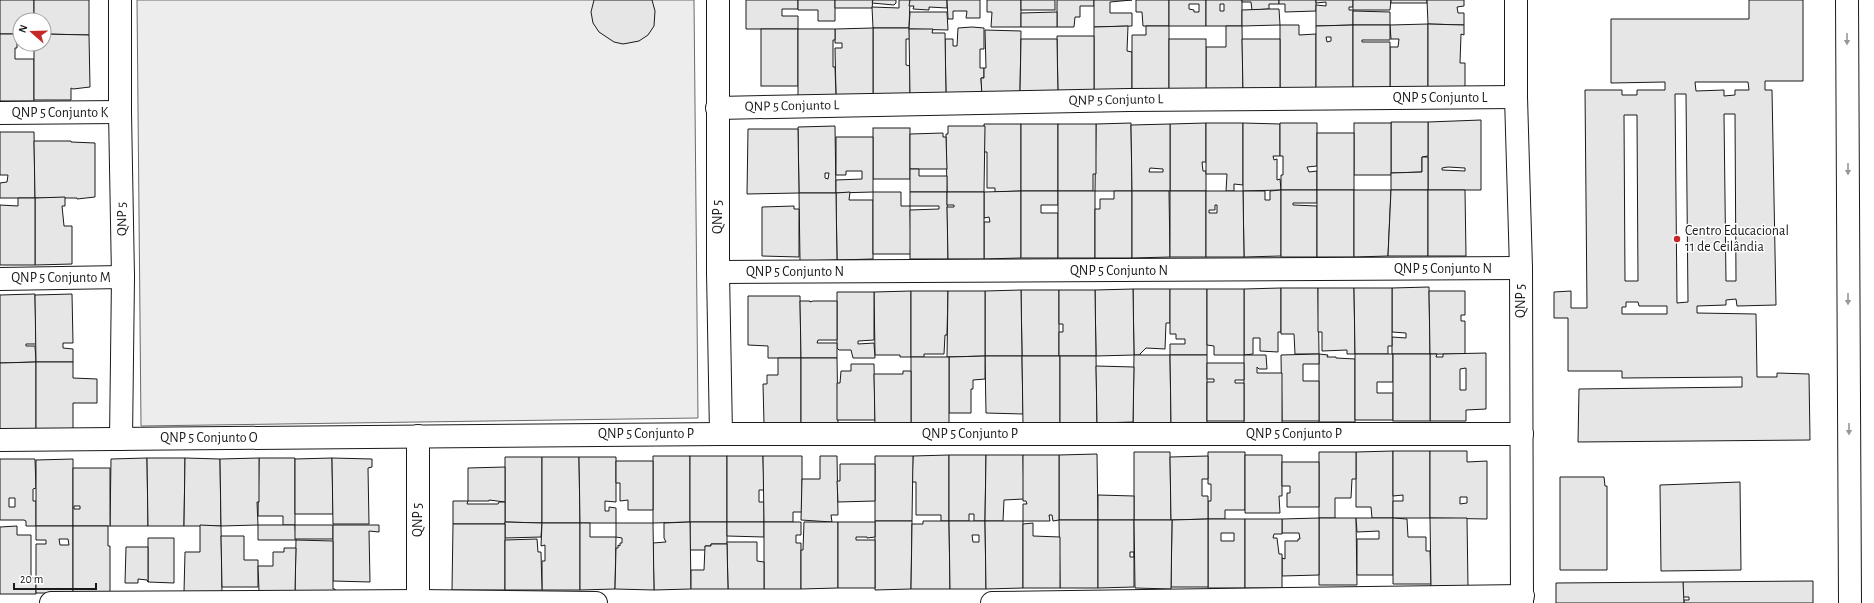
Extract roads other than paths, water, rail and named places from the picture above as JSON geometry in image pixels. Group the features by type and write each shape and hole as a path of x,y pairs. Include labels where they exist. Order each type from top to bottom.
{"street":[{"name":"QNP 5","path":"120,0 120,112 123,278 121,439"},
{"name":"QNP 5","path":"718,0 718,272 721,434"},
{"name":"QNP 5","path":"1516,0 1516,97 1521,268 1522,599"},
{"path":"1847,0 1850,603"},
{"name":"QNP 5 Conjunto L","path":"717,108 1121,100 1516,97"},
{"name":"QNP 5 Conjunto K","path":"0,113 120,112"},
{"name":"QNP 5 Conjunto N","path":"718,272 1521,268"},
{"name":"QNP 5 Conjunto M","path":"0,278 123,278"},
{"name":"QNP 5 Conjunto P","path":"418,436 721,434 1522,434"},
{"name":"QNP 5","path":"418,436 418,602"},
{"name":"QNP 5 Conjunto O","path":"0,440 418,436"},
{"path":"992,603 1522,599"},
{"path":"51,603 596,603"}],"place":[{"name":"Centro Educacional 11 de Ceilândia","path":"1677,239"}]}
